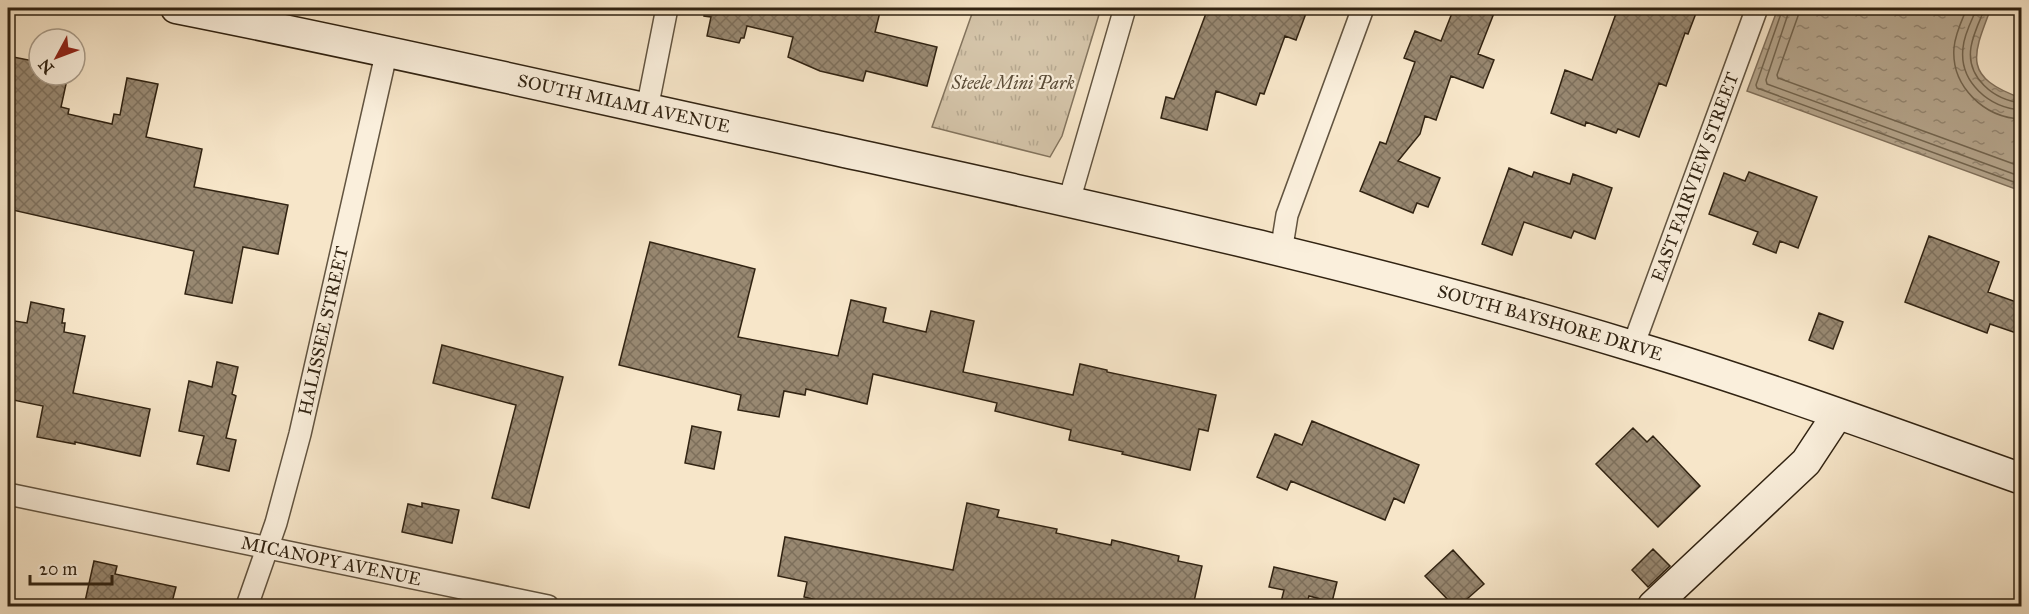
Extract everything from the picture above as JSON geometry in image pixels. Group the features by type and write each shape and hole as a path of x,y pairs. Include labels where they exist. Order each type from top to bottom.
{"main road":[{"name":"SOUTH MIAMI AVENUE","path":"176,8 387,50 1069,201"},
{"name":"SOUTH BAYSHORE DRIVE","path":"1069,201 1448,294 1633,346 1770,390 2022,479"},
{"path":"1653,606 1806,462 1838,415"}],"street":[{"path":"647,109 667,8"},
{"path":"1069,201 1125,8"},
{"path":"1281,252 1287,215 1363,8"},
{"name":"EAST FAIRVIEW STREET","path":"1633,346 1757,8"},
{"name":"HALISSEE STREET","path":"247,606 268,549 300,434 387,50"},
{"name":"MICANOPY AVENUE","path":"8,494 548,606"}],"green space":[{"name":"Steele Mini Park","path":"974,8 1101,8 1062,136 1050,157 932,127"}],"water":[{"path":"1778,8 1887,8 1894,10 1991,8 1980,40 1977,63 1981,73 1989,82 2021,98 2021,191 1747,91"}],"building":[{"path":"705,8 881,8 875,32 937,47 927,86 866,71 863,81 820,71 788,57 793,37 747,26 744,38 741,38 739,43 707,36 711,17 704,16"},
{"path":"1208,8 1308,8 1296,40 1285,36 1264,94 1260,93 1256,105 1216,91 1207,130 1161,118 1166,97 1174,99"},
{"path":"1454,8 1496,8 1478,54 1494,60 1483,88 1451,76 1436,120 1425,116 1420,134 1398,161 1440,178 1428,207 1417,203 1413,213 1360,191 1380,142 1386,144 1415,62 1404,58 1415,31 1441,41"},
{"path":"1618,8 1698,8 1688,34 1685,33 1666,86 1659,83 1639,137 1618,129 1616,133 1586,122 1585,126 1551,113 1565,70 1592,80"},
{"path":"8,56 27,60 27,87 65,87 61,107 69,109 68,114 112,124 114,114 120,115 127,78 158,84 146,137 202,149 194,187 288,205 278,254 243,247 232,303 185,294 194,251 8,209"},
{"path":"1509,168 1532,177 1534,172 1570,184 1573,174 1612,188 1595,239 1574,231 1571,238 1524,222 1512,255 1482,244"},
{"path":"1749,172 1817,197 1798,248 1780,241 1776,253 1753,244 1758,232 1709,214 1724,173 1745,181"},
{"path":"1929,236 1999,262 1988,292 2022,304 2022,335 1990,324 1987,333 1905,302"},
{"path":"650,242 755,269 738,337 838,356 851,300 886,308 883,322 926,332 931,311 974,321 963,372 1073,395 1080,364 1216,395 1208,431 1199,429 1190,470 1069,440 1071,430 995,411 997,403 873,374 867,404 806,389 805,395 784,391 779,417 738,410 741,395 619,365"},
{"path":"31,302 64,309 62,323 65,323 64,332 85,336 73,393 150,409 140,456 75,442 75,444 37,437 43,406 8,399 8,331 13,332 15,321 27,323"},
{"path":"1819,313 1843,322 1833,349 1809,340"},
{"path":"442,345 563,377 529,508 492,498 516,405 433,383"},
{"path":"217,362 238,367 232,394 236,396 226,438 236,440 229,471 197,464 204,436 179,431 189,381 212,387"},
{"path":"1312,421 1419,465 1404,503 1394,498 1385,520 1291,481 1287,490 1257,477 1275,434 1302,445"},
{"path":"692,426 721,432 714,469 685,463"},
{"path":"1633,428 1647,442 1653,436 1700,486 1658,527 1596,464"},
{"path":"422,503 459,510 452,543 402,532 408,504 422,507"},
{"path":"967,503 999,510 997,517 1057,529 1056,533 1111,545 1112,540 1179,556 1178,561 1202,566 1193,606 816,606 817,600 804,597 807,582 778,576 785,537 953,570"},
{"path":"1653,549 1670,566 1648,587 1632,570"},
{"path":"1453,550 1484,584 1459,606 1454,606 1425,576"},
{"path":"94,561 117,566 115,574 176,587 171,606 84,606"},
{"path":"1274,567 1337,582 1332,602 1309,596 1306,606 1280,606 1284,590 1269,587"}]}
